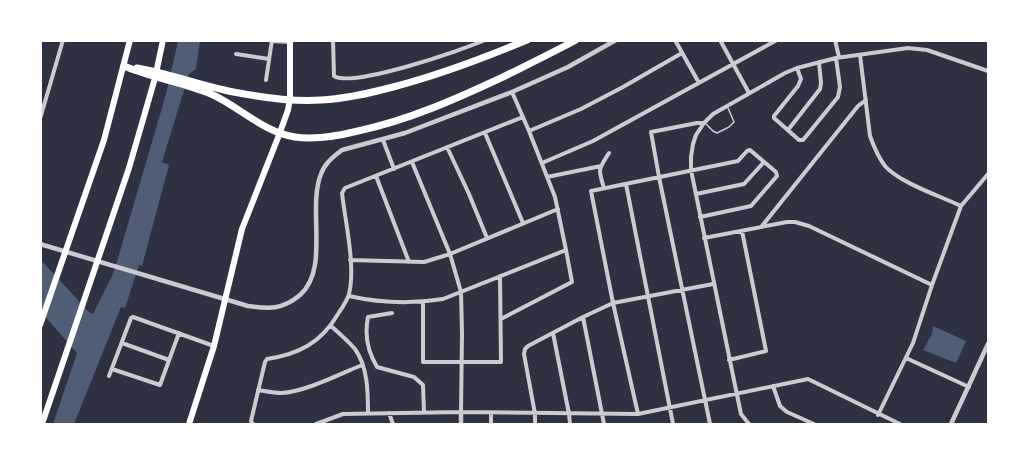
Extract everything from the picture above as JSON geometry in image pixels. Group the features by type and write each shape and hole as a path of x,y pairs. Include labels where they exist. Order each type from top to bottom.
{"highway":[{"path":"124,66 193,85 240,93 309,100 342,98 411,82 527,40"},
{"path":"193,85 225,101 262,125 288,136 330,137 396,122 429,110 576,40"}],"main road":[{"path":"40,325 104,140 130,40"},
{"path":"42,424 129,168 156,75 163,40"},
{"path":"189,424 214,346 242,229 288,110 290,41"}],"street":[{"path":"40,119 63,40"},
{"path":"333,40 334,76 338,78 360,77 395,70 463,50 485,40"},
{"path":"40,244 248,306 271,309 286,304 304,292 309,286 314,271 317,189 320,175 334,155 342,150 405,133 512,92 568,67 616,40"},
{"path":"675,40 699,83"},
{"path":"720,40 750,93"},
{"path":"542,163 592,141 777,40"},
{"path":"797,68 801,78 798,86 774,118 799,140 805,139 836,102 840,91 835,40"},
{"path":"266,80 272,41 290,41"},
{"path":"749,424 741,414 691,170 693,144 699,130 713,114 785,73 837,58 908,48 927,50 988,70"},
{"path":"529,130 581,109 682,53"},
{"path":"237,54 269,59"},
{"path":"860,55 872,143 886,167 909,182 961,206"},
{"path":"788,130 820,89 819,62"},
{"path":"501,319 572,282 558,209 542,163 512,92"},
{"path":"762,226 858,106 866,100"},
{"path":"253,424 251,421 263,365 267,359 301,350 320,338 331,326 349,296 350,260 342,193 345,188 523,117"},
{"path":"704,123 651,132 658,177 710,424"},
{"path":"485,132 523,223"},
{"path":"383,140 394,169"},
{"path":"447,147 487,238"},
{"path":"638,414 591,191 738,161 750,150 776,172 777,176 751,206 700,217"},
{"path":"604,189 599,172 609,153"},
{"path":"412,162 450,254 461,291 461,424"},
{"path":"696,194 744,184 764,162"},
{"path":"547,177 601,166"},
{"path":"878,415 913,343 961,206 988,174"},
{"path":"376,176 410,262"},
{"path":"626,184 673,424"},
{"path":"350,260 424,262 450,254 558,209"},
{"path":"704,238 795,222 809,226 932,285"},
{"path":"729,360 766,351 742,231"},
{"path":"349,296 408,303 443,299 566,250"},
{"path":"423,302 423,362 501,362 500,276"},
{"path":"535,424 524,354 528,346 613,303 714,284"},
{"path":"392,313 368,318 366,337 368,345 378,368 414,377 423,385 424,412"},
{"path":"109,376 133,317 214,346"},
{"path":"583,317 604,424"},
{"path":"331,326 356,351 362,365 368,388 368,413"},
{"path":"112,369 159,385 178,333"},
{"path":"553,333 570,424"},
{"path":"122,343 169,360"},
{"path":"951,424 988,344"},
{"path":"906,358 969,387"},
{"path":"258,390 281,393 293,391 362,365"},
{"path":"316,424 343,414 368,413 638,414 808,380 900,424"},
{"path":"773,386 780,406 787,412 814,424"},
{"path":"388,413 393,424"},
{"path":"491,413 491,424"}],"lane":[{"path":"704,123 717,133 732,125 734,120 728,109 729,104"}],"water":[{"path":"178,41 200,41 196,69 189,74 162,162 169,165 142,266 139,265 125,308 121,307 74,424 53,424 77,353 41,312 40,259 93,314 112,276 118,258 166,94"},
{"path":"933,326 966,341 956,363 923,350 932,334"}]}
